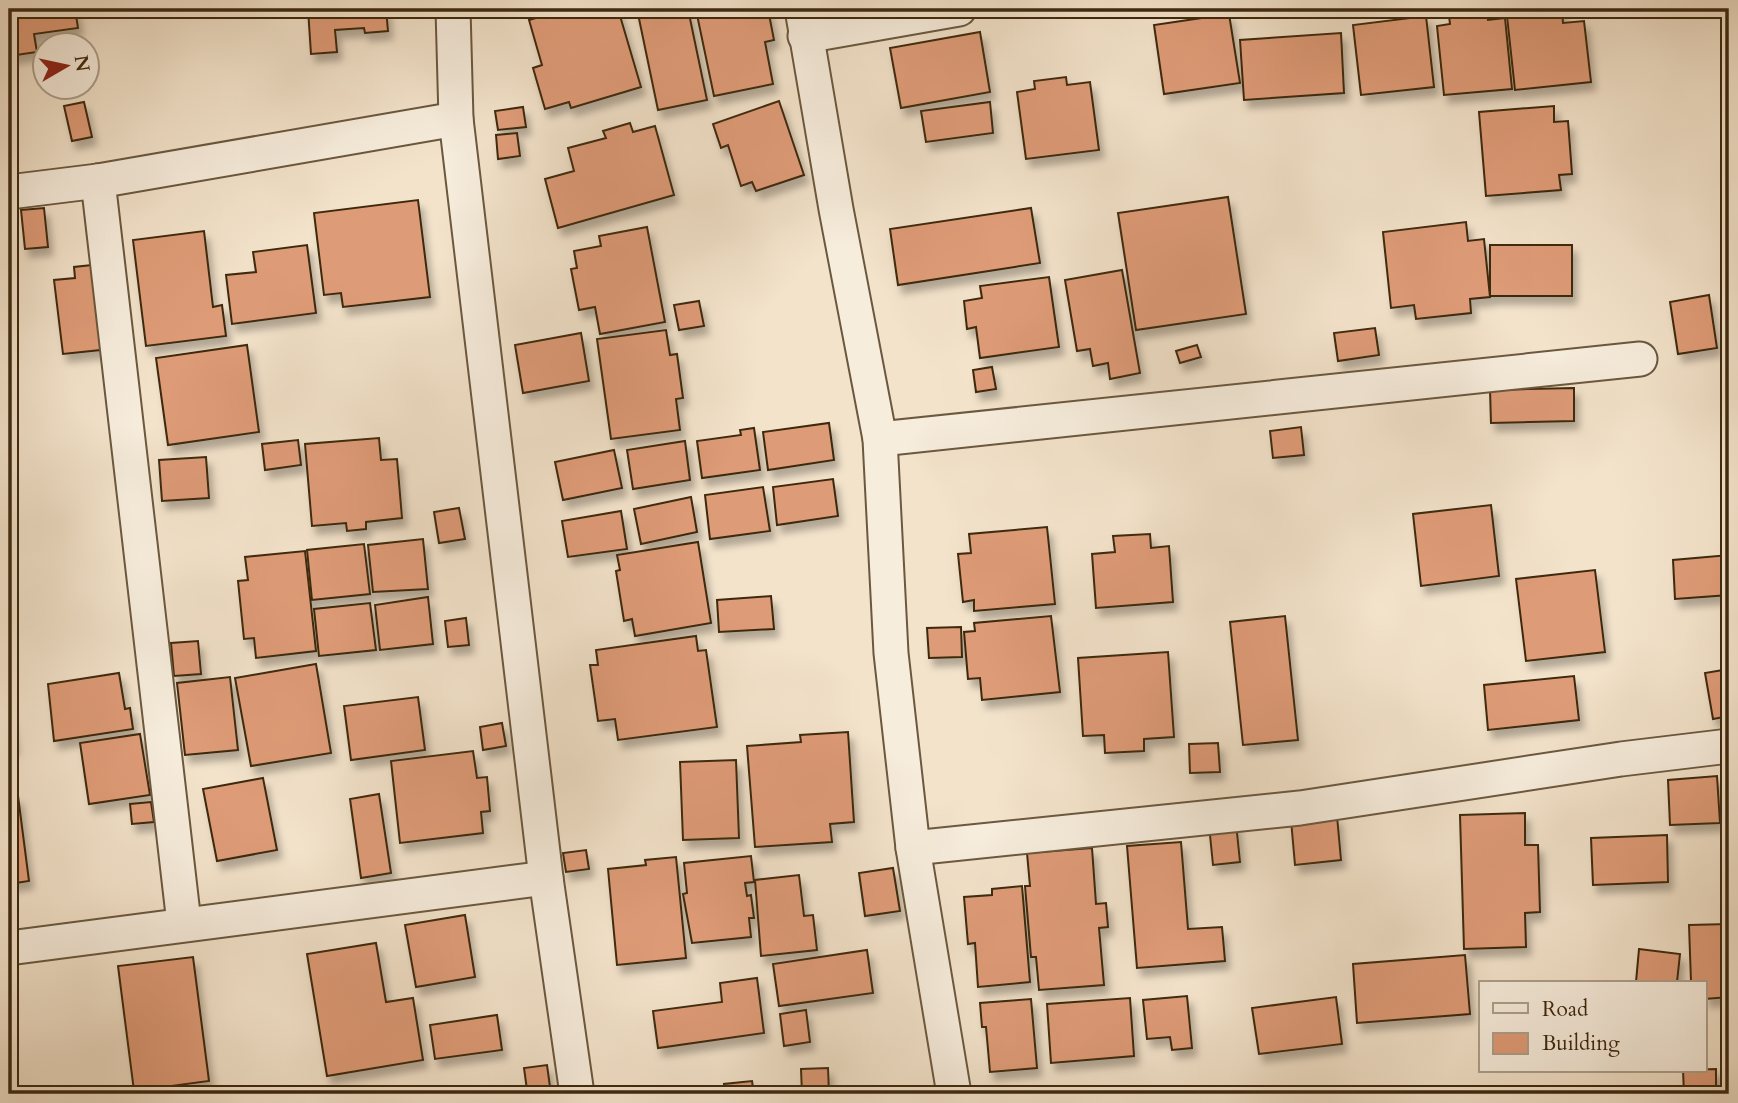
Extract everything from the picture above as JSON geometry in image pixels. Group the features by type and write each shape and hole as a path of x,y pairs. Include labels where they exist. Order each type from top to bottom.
{"street":[{"path":"453,9 456,119 547,878 577,1094"},
{"path":"954,1094 913,848 891,653 880,439 803,22 959,9"},
{"path":"9,192 98,181 456,119"},
{"path":"98,181 184,923"},
{"path":"880,439 1640,359"},
{"path":"913,848 1300,808 1621,759 1729,746"},
{"path":"9,948 184,923 547,878"}],"building":[{"path":"9,9 75,9 78,28 32,32 32,53 9,56"},
{"path":"308,9 386,9 388,31 365,33 364,28 335,30 337,52 311,54"},
{"path":"566,9 618,9 641,87 571,108 569,102 545,109 533,68 542,65 529,20"},
{"path":"637,9 688,9 707,100 658,110"},
{"path":"768,9 774,40 765,42 773,84 714,96 696,10"},
{"path":"1562,10 1563,23 1584,21 1591,82 1515,90 1507,16"},
{"path":"1487,12 1488,20 1505,18 1512,89 1444,95 1437,26 1450,24 1449,16"},
{"path":"1229,14 1240,83 1164,94 1154,25"},
{"path":"1426,16 1434,87 1361,95 1353,25"},
{"path":"980,32 990,92 901,108 890,48"},
{"path":"1341,33 1344,93 1244,100 1240,40"},
{"path":"1066,77 1067,85 1090,82 1099,150 1026,159 1017,92 1035,89 1034,81"},
{"path":"779,101 804,175 756,191 752,182 741,186 728,145 721,148 713,124"},
{"path":"84,102 92,137 72,141 64,106"},
{"path":"990,102 993,133 926,142 921,111"},
{"path":"1554,106 1554,122 1568,121 1572,174 1559,175 1561,190 1486,196 1479,112"},
{"path":"523,107 526,127 498,130 495,111"},
{"path":"630,123 633,132 655,126 674,195 558,228 545,179 574,171 568,148 606,138 603,131"},
{"path":"517,133 520,156 498,159 496,135"},
{"path":"1228,197 1246,314 1136,330 1118,213"},
{"path":"418,200 430,297 343,307 341,293 324,295 314,213"},
{"path":"44,208 48,247 25,249 21,210"},
{"path":"1031,208 1040,263 898,285 890,229"},
{"path":"1466,222 1468,241 1484,239 1490,297 1470,299 1471,313 1416,319 1414,305 1391,308 1383,232"},
{"path":"647,227 665,322 600,334 595,307 579,310 571,269 577,268 574,251 601,246 599,236"},
{"path":"204,231 213,307 222,305 226,336 146,346 133,240"},
{"path":"307,245 316,313 232,324 226,275 256,272 253,252"},
{"path":"1490,245 1572,245 1572,296 1490,296"},
{"path":"101,264 110,349 63,354 54,280 75,278 74,267"},
{"path":"1122,270 1140,373 1110,379 1108,363 1093,366 1090,349 1077,351 1065,280"},
{"path":"1049,277 1059,347 980,358 976,327 967,329 964,301 982,298 980,286"},
{"path":"1709,295 1717,348 1678,354 1670,302"},
{"path":"699,301 704,326 679,330 674,305"},
{"path":"1375,328 1379,355 1338,361 1334,333"},
{"path":"666,330 670,355 677,354 683,398 676,399 680,430 611,439 597,339"},
{"path":"581,333 589,381 523,393 515,345"},
{"path":"247,345 259,432 168,445 156,358"},
{"path":"1197,345 1201,357 1180,363 1176,351"},
{"path":"992,367 996,389 976,392 973,370"},
{"path":"1574,388 1574,421 1491,423 1490,390"},
{"path":"829,423 834,460 768,470 763,432"},
{"path":"1301,427 1304,455 1273,458 1270,431"},
{"path":"754,428 760,470 702,478 697,441 741,435 740,430"},
{"path":"379,438 381,460 397,459 402,518 366,522 366,529 347,531 346,523 312,526 305,444"},
{"path":"298,440 301,465 265,470 262,444"},
{"path":"685,441 690,480 633,489 627,450"},
{"path":"614,450 622,488 563,500 555,462"},
{"path":"206,457 209,498 162,501 159,460"},
{"path":"833,479 838,516 777,525 773,487"},
{"path":"763,487 770,531 710,539 705,495"},
{"path":"691,497 697,532 641,544 634,509"},
{"path":"1491,505 1499,576 1421,586 1413,514"},
{"path":"459,508 465,539 439,543 434,512"},
{"path":"621,511 627,549 568,557 562,521"},
{"path":"1047,527 1055,604 974,611 974,600 963,602 958,554 971,553 969,534"},
{"path":"1150,534 1151,548 1169,546 1173,602 1096,608 1092,554 1115,552 1113,536"},
{"path":"423,539 428,589 373,592 368,545"},
{"path":"698,542 711,623 635,636 632,619 624,621 616,571 620,570 617,555"},
{"path":"364,544 370,594 312,600 307,550"},
{"path":"305,551 316,651 256,658 254,638 244,639 238,581 248,580 245,557"},
{"path":"1729,555 1729,595 1675,599 1673,560"},
{"path":"1595,570 1605,652 1526,661 1516,579"},
{"path":"771,596 774,629 719,632 717,600"},
{"path":"428,597 433,644 380,650 375,605"},
{"path":"370,603 376,650 319,656 314,609"},
{"path":"1051,616 1060,692 982,700 980,678 968,679 964,632 975,631 974,623"},
{"path":"1285,616 1298,740 1243,745 1230,622"},
{"path":"466,618 469,645 448,647 445,621"},
{"path":"961,627 962,657 929,658 927,628"},
{"path":"696,636 698,651 706,650 717,727 618,740 615,719 598,721 590,665 598,665 596,650"},
{"path":"198,641 201,674 174,676 171,643"},
{"path":"1168,652 1174,737 1144,739 1144,751 1105,753 1104,735 1083,736 1078,658"},
{"path":"316,664 331,753 251,766 235,678"},
{"path":"1729,669 1729,716 1713,719 1705,673"},
{"path":"119,673 125,709 130,708 133,729 54,741 48,684"},
{"path":"1574,676 1579,720 1488,730 1484,685"},
{"path":"230,677 238,750 185,755 177,683"},
{"path":"418,697 425,750 351,760 344,706"},
{"path":"9,713 14,746 9,747"},
{"path":"502,723 506,746 483,750 480,727"},
{"path":"848,732 854,822 830,824 832,842 755,847 747,746 801,742 800,735"},
{"path":"140,734 150,795 89,804 80,743"},
{"path":"1218,743 1220,772 1190,773 1189,744"},
{"path":"473,751 477,778 487,777 490,811 481,812 483,833 400,843 391,761"},
{"path":"736,760 739,838 683,840 680,762"},
{"path":"1717,776 1720,823 1670,825 1668,780"},
{"path":"263,778 277,850 217,861 203,789"},
{"path":"379,794 391,873 361,878 350,799"},
{"path":"18,796 29,881 9,884 9,797"},
{"path":"151,802 154,822 132,824 130,804"},
{"path":"1525,813 1525,845 1538,845 1540,912 1525,913 1526,947 1464,949 1460,815"},
{"path":"1337,816 1341,860 1295,865 1291,820"},
{"path":"1236,823 1240,862 1213,865 1209,825"},
{"path":"1667,835 1668,882 1593,885 1591,838"},
{"path":"1181,842 1188,929 1222,927 1225,961 1137,968 1127,846"},
{"path":"1092,848 1096,904 1106,903 1108,927 1099,928 1104,985 1039,990 1036,957 1031,957 1025,886 1030,886 1027,853"},
{"path":"586,850 589,869 566,872 563,853"},
{"path":"751,856 754,882 745,883 747,896 751,895 754,918 749,918 751,937 692,943 683,894 687,893 684,863"},
{"path":"676,857 686,958 617,965 608,869 646,865 645,860"},
{"path":"893,868 900,911 865,916 859,873"},
{"path":"799,875 804,916 813,915 817,950 761,956 755,880"},
{"path":"1022,886 1030,982 978,987 975,943 968,944 964,897 992,895 992,889"},
{"path":"465,915 475,977 416,987 405,925"},
{"path":"1729,924 1729,997 1706,999 1706,981 1691,981 1689,925"},
{"path":"376,943 386,1002 413,998 423,1060 327,1076 307,954"},
{"path":"1639,949 1680,954 1677,981 1636,981"},
{"path":"867,950 873,993 779,1006 773,964"},
{"path":"1465,955 1470,1014 1357,1023 1353,964"},
{"path":"193,957 209,1081 134,1091 118,966"},
{"path":"757,978 764,1033 658,1048 653,1011 722,1002 720,983"},
{"path":"1187,996 1192,1048 1172,1050 1170,1037 1147,1039 1143,1000"},
{"path":"1336,997 1342,1044 1259,1054 1252,1008"},
{"path":"1130,998 1134,1056 1051,1063 1047,1004"},
{"path":"1031,999 1037,1068 990,1072 986,1027 982,1027 980,1003"},
{"path":"806,1010 810,1042 784,1046 780,1014"},
{"path":"497,1015 502,1050 435,1059 430,1025"},
{"path":"547,1065 550,1087 527,1090 524,1068"},
{"path":"828,1068 829,1094 802,1094 801,1069"},
{"path":"1706,1069 1716,1069 1716,1094 1684,1094 1683,1072 1706,1072"},
{"path":"752,1081 754,1094 726,1094 724,1084"},
{"path":"706,1086 707,1094 689,1094 688,1088"}]}
